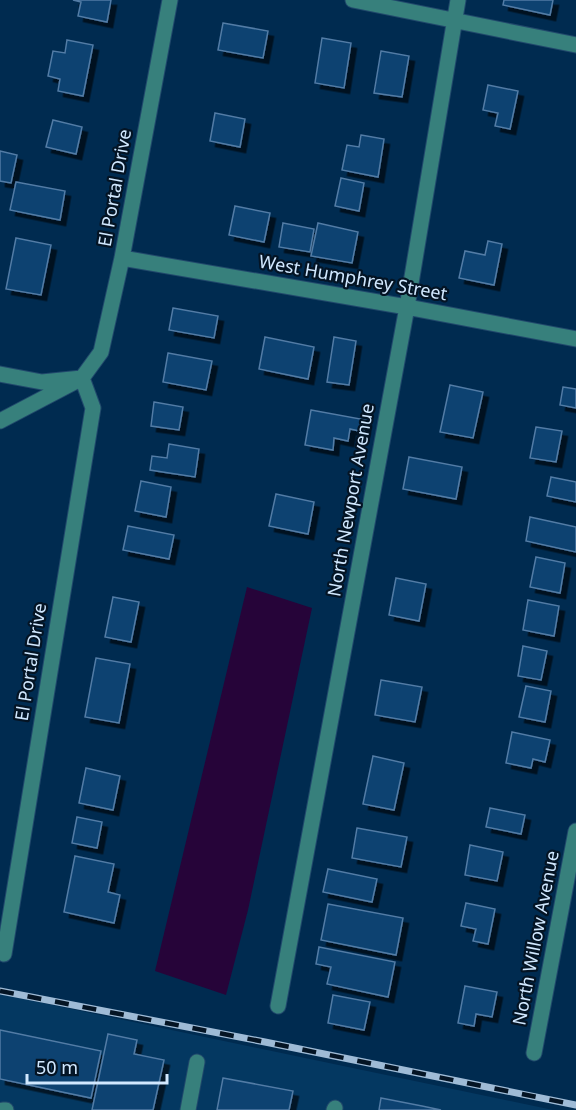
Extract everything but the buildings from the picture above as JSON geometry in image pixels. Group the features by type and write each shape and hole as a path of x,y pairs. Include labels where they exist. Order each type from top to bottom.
{"street":[{"name":"El Portal Drive","path":"0,421 82,378 101,352 122,258 170,0"},
{"path":"353,0 576,45"},
{"name":"North Newport Avenue","path":"278,1006 407,307 458,0"},
{"name":"West Humphrey Street","path":"122,258 407,307 576,339"},
{"path":"0,374 42,382 82,378"},
{"name":"El Portal Drive","path":"4,954 93,408 82,378"},
{"name":"North Willow Avenue","path":"534,1053 576,831"},
{"path":"188,1110 197,1062"}],"shaded area":[{"path":"247,587 312,608 248,910 226,995 155,971"},
{"path":"0,994 553,1110 0,1110"}],"railway":[{"path":"0,991 576,1105"}]}
